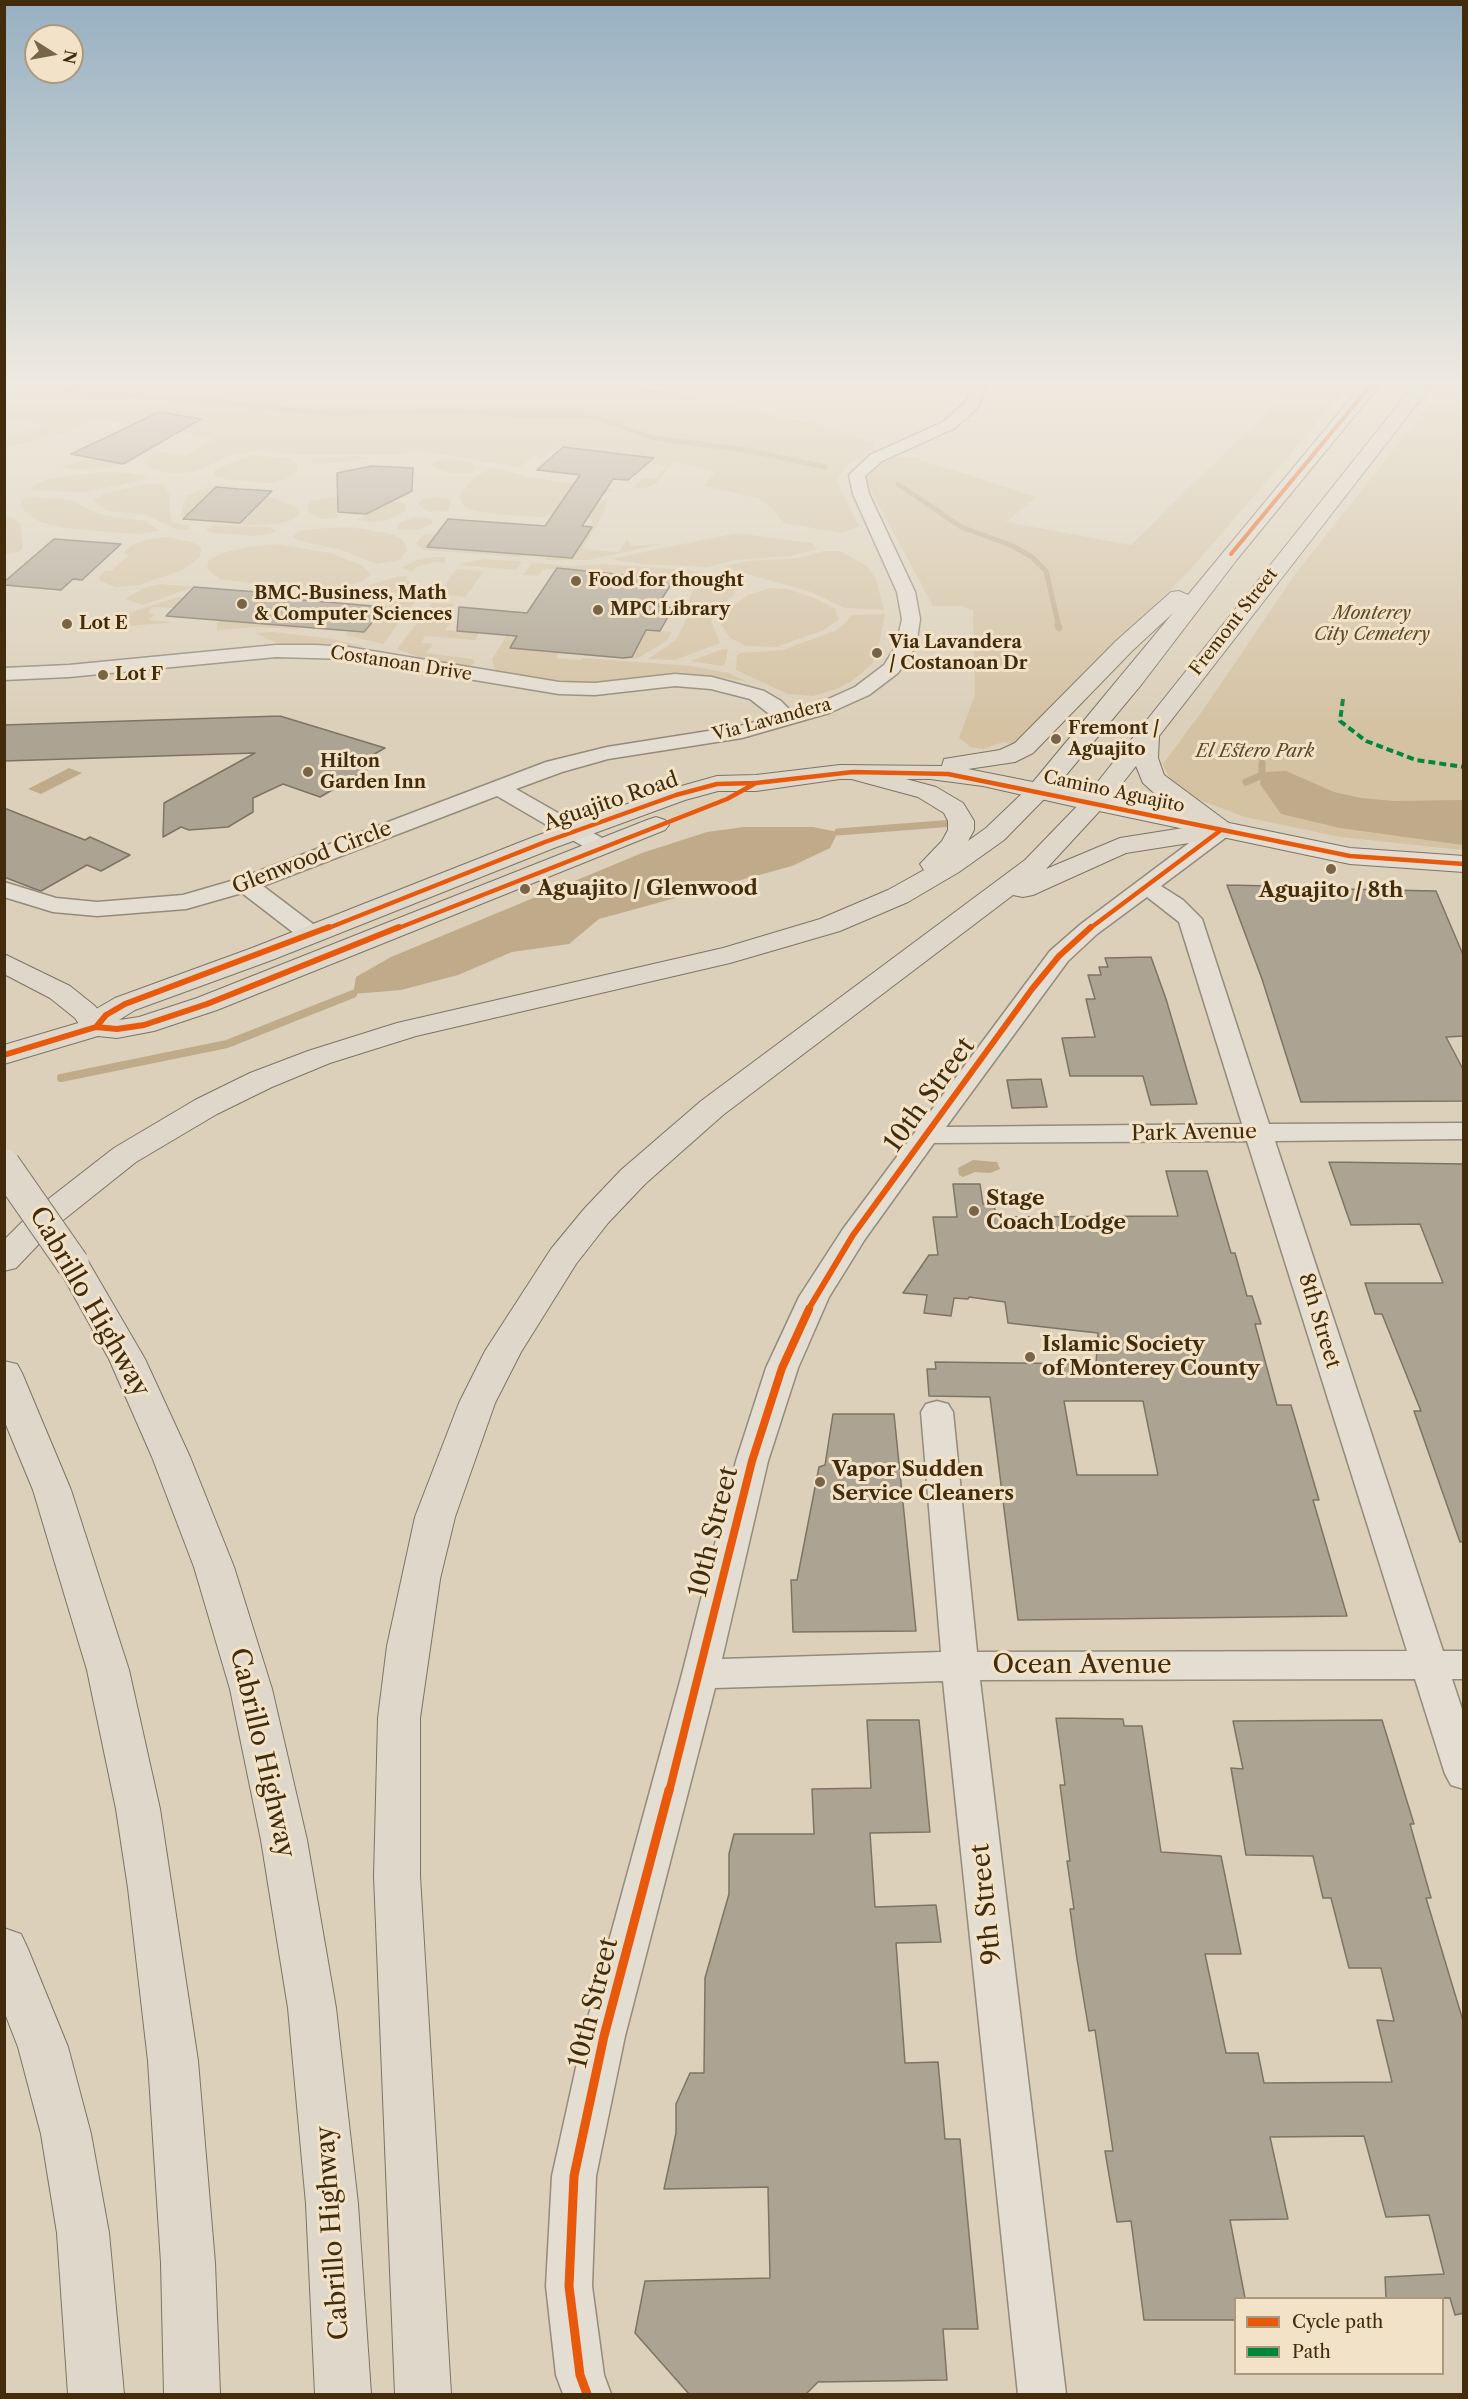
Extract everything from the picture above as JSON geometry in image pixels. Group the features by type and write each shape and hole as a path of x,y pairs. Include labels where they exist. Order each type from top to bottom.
{"main road":[{"path":"4,1260 45,1218 125,1155 206,1107 290,1068 408,1029 773,944 847,918 898,896 966,856 1008,822 1039,791 1133,680 1278,498"},
{"name":"Fremont Street","path":"973,914 1047,854 1094,802 1334,498"},
{"path":"853,772 1006,758 1030,743 1124,646 1231,554"},
{"path":"1147,734 1146,758 1152,778 1172,796 1221,830"},
{"path":"853,772 927,792 947,802 959,814 961,830 953,844 898,896"},
{"name":"Camino Aguajito","path":"756,783 853,772 948,774 1359,857 1464,864"},
{"name":"Aguajito Road","path":"96,1027 106,1015 125,1004 312,935 574,832 701,788 717,784 756,783"},
{"name":"Aguajito Road","path":"96,1027 131,1028 207,1004 727,799 756,783"},
{"path":"423,2394 418,2257 397,1876 396,1794 399,1718 410,1635 433,1527 455,1458 488,1382 533,1303 576,1241 633,1177 711,1108 973,914 1110,849 1221,830"},
{"path":"4,962 60,992 85,1012 96,1027 4,1055"},
{"name":"Cabrillo Highway","path":"4,1165 73,1264 127,1359 171,1457 214,1567 250,1689 284,1840 312,2008 331,2193 344,2394"},
{"path":"4,1373 52,1490 92,1609 116,1703 138,1809 152,1888 173,2061 188,2262 192,2394"},
{"path":"4,1949 44,2047 66,2134 84,2244 96,2394"}],"street":[{"name":"Via Lavandera","path":"498,788 545,771 607,753 742,732 787,719 839,702 862,691 891,669 906,646 911,619 910,605 863,498"},
{"name":"Costanoan Drive","path":"4,674 267,651 316,651 348,654 560,688 595,689 675,680 712,683 757,695 774,705 787,719"},
{"path":"545,771 541,786 550,805 549,817"},
{"path":"498,788 601,848"},
{"name":"Glenwood Circle","path":"4,889 54,905 98,909 177,903 246,884 498,788"},
{"name":"10th Street","path":"587,2394 580,2375 569,2286 574,2176 604,2036 700,1674 752,1461 782,1368 814,1297 853,1235 1059,956 1089,929 1148,887 1221,830"},
{"path":"246,884 312,935"},
{"name":"8th Street","path":"1148,887 1183,911 1190,919 1427,1665 1464,1774"},
{"name":"Park Avenue","path":"925,1136 1464,1131"},
{"name":"9th Street","path":"938,1412 960,1666 1042,2394"},
{"name":"Ocean Avenue","path":"700,1674 960,1666 1464,1665"}],"green space":[{"path":"44,498 71,500 98,514 145,521 160,531 139,534 65,528 40,522 23,510 21,500"},
{"path":"97,498 169,498 171,521 191,527 185,530 176,529 146,515 108,511 93,501"},
{"path":"186,498 205,498 188,514 181,517"},
{"path":"266,498 273,498 294,506 300,514 292,520 278,524 252,525 207,522 240,523"},
{"path":"338,498 337,518 321,519 308,512 308,505 312,501"},
{"path":"460,498 596,498 542,517 502,515 475,511 464,506"},
{"path":"758,498 845,498 859,526 842,533 784,523 767,503"},
{"path":"875,498 1036,498 1006,522 1131,545 1179,498 1252,498 1190,570 1015,745 1003,742 983,749 971,747 959,738 975,695 973,610 961,606 933,606"},
{"path":"1355,498 1463,498 1463,850 1340,837 1245,817 1192,797 1171,782 1163,764 1203,710 1296,573"},
{"path":"423,499 451,500 449,510 429,512 417,505"},
{"path":"608,499 603,514 582,549 618,552 627,539 631,546 662,544 588,560 545,560 549,554 558,549 577,551 591,528 589,527 593,519 562,517"},
{"path":"393,501 405,503 407,510 388,520 369,522 356,520"},
{"path":"4,516 14,518 20,523 23,548 18,552 5,554"},
{"path":"413,517 430,518 433,523 418,530 396,529 398,524"},
{"path":"214,525 270,527 277,531 253,536 212,533 205,530"},
{"path":"351,527 392,534 403,540 407,550 400,560 377,564 338,549 297,540 292,536 300,531"},
{"path":"737,533 811,543 817,549 790,556 735,560 707,567 642,564 610,559"},
{"path":"437,534 428,547 534,554 520,557 424,550 416,543 423,535"},
{"path":"165,537 192,542 201,548 200,557 183,570 139,585 116,587 100,581 99,577 104,571 111,571 129,555 123,553 132,545"},
{"path":"277,544 331,553 363,566 371,575 362,581 342,587 272,586 220,579 207,569 208,561 222,553"},
{"path":"824,551 840,551 867,566 876,579 884,610 845,608 811,592 723,567 747,561 799,558"},
{"path":"446,558 444,563 436,562 416,567 413,571 401,568 418,559"},
{"path":"477,560 522,562 516,570 459,565"},
{"path":"532,563 573,566 601,564 691,570 700,573 695,578 662,576 661,579 608,572 606,575 534,602 555,570 543,569 538,576 523,575"},
{"path":"457,569 484,571 465,597 438,594"},
{"path":"710,573 733,576 736,586 734,595 716,611 711,621 720,643 675,660 648,659 676,640 688,616 690,596 696,586"},
{"path":"399,576 408,576 406,580 416,583 417,587 425,588 383,644 345,635 348,631 364,632 400,593 372,590 367,596 357,589"},
{"path":"160,584 194,587 143,605 125,599 144,588"},
{"path":"770,588 788,589 817,599 835,609 839,619 824,630 776,647 746,646 730,638 721,624 723,614 748,595"},
{"path":"178,597 185,597 174,608 153,607 148,613 155,614 149,620 171,622 129,626 130,621 125,614"},
{"path":"308,600 323,601 298,629 257,627 217,630 217,622"},
{"path":"432,603 454,604 443,620 451,622 445,630 479,633 475,640 425,636 421,643 433,644 426,653 472,659 475,662 471,666 423,659 397,649"},
{"path":"885,614 878,649 872,649 869,656 875,657 872,664 852,681 836,689 813,696 788,694 736,670 737,656 740,653 783,650 835,631 847,622 851,615"},
{"path":"644,630 672,632 666,641 645,654 635,659 623,658"},
{"path":"273,632 333,639 365,647 280,644 255,633"},
{"path":"507,635 517,636 510,648 559,653 556,658 690,666 728,673 748,682 705,675 672,674 585,683 541,680 495,672 492,659"},
{"path":"728,649 725,664 722,666 690,661"}],"shaded area":[{"path":"69,768 82,773 41,794 28,789"},
{"path":"1286,771 1334,792 1361,798 1394,801 1463,800 1463,845 1340,828 1281,814 1260,784 1261,777 1266,772"},
{"path":"744,827 813,827 838,832 830,848 792,866 599,919 569,944 512,952 458,975 401,990 353,994 356,977 391,957 642,853 707,832"},
{"path":"973,1160 997,1162 1000,1169 990,1173 975,1172 963,1177 959,1175 958,1168"}],"building":[{"path":"205,498 265,498 240,523 183,519"},
{"path":"338,498 398,498 366,514 338,512"},
{"path":"564,498 600,498 582,526 592,527 572,558 427,547 448,519 545,526"},
{"path":"54,539 121,544 82,580 73,579 61,590 4,585 4,582"},
{"path":"557,568 674,580 657,606 673,608 660,631 646,630 632,657 623,658 510,648 517,636 457,631 459,607 527,613"},
{"name":"BMC-Business, Math & Computer Sciences","path":"194,587 283,594 279,598 385,607 364,632 166,616"},
{"name":"Hilton Garden Inn","path":"280,716 385,748 357,764 370,768 320,797 283,784 253,798 253,812 228,827 189,830 181,827 163,837 164,803 255,753 4,761 4,725"},
{"path":"4,808 85,840 90,837 130,855 101,871 87,865 41,891 35,889 4,877"},
{"path":"1227,885 1271,886 1278,893 1342,894 1341,889 1436,891 1464,957 1464,1036 1446,1037 1464,1071 1464,1101 1301,1102 1262,979"},
{"path":"1151,957 1197,1104 1151,1105 1143,1076 1070,1076 1062,1038 1095,1037 1086,999 1095,999 1088,975 1101,975 1099,967 1108,967 1105,958"},
{"path":"1041,1079 1047,1107 1012,1108 1007,1080"},
{"path":"1329,1162 1464,1164 1464,1541 1460,1542 1414,1411 1421,1411 1382,1314 1375,1314 1365,1283 1443,1283 1420,1224 1351,1225"},
{"path":"1166,1171 1207,1171 1231,1253 1235,1253 1247,1296 1252,1296 1261,1324 1255,1324 1277,1405 1291,1405 1319,1500 1313,1500 1347,1616 1018,1620 990,1397 929,1396 927,1369 936,1369 935,1362 1096,1364 1098,1333 1008,1323 1005,1302 969,1297 968,1299 954,1298 951,1316 924,1313 927,1295 903,1293 929,1255 938,1255 933,1217 957,1217 953,1184 980,1184 983,1204 994,1204 996,1217 1178,1216","holes":["1064,1401 1143,1401 1158,1475 1077,1475"]},
{"path":"833,1414 894,1414 916,1631 793,1632 791,1580 797,1580 819,1467 825,1465"},
{"path":"1056,1718 1123,1719 1124,1726 1142,1726 1161,1852 1221,1856 1241,1954 1205,1954 1226,2053 1258,2053 1264,2083 1392,2082 1377,2020 1394,2021 1381,1968 1349,1968 1331,1898 1323,1898 1313,1856 1246,1855 1231,1768 1243,1769 1233,1721 1382,1720 1414,1824 1410,1824 1431,1898 1426,1898 1464,2024 1464,2313 1455,2315 1450,2298 1386,2297 1385,2277 1444,2274 1429,2215 1386,2217 1364,2136 1270,2137 1288,2219 1230,2220 1245,2297 1234,2297 1234,2320 1144,2320 1131,2221 1117,2222 1105,2151 1113,2151 1095,2030 1089,2031 1070,1909 1074,1909 1060,1785 1065,1785"},
{"path":"867,1720 919,1720 930,1832 870,1833 875,1907 936,1905 941,1942 896,1943 905,2063 938,2062 945,2139 960,2139 978,2329 943,2329 947,2380 818,2382 806,2394 689,2394 635,2333 645,2281 770,2278 768,2187 664,2189 676,2133 676,2104 690,2073 704,2073 705,1978 729,1894 729,1854 734,1834 814,1834 812,1789 871,1788"}],"waterway":[{"path":"918,498 961,527 1013,546 1032,557 1046,571 1059,627"},
{"path":"1246,782 1262,775 1262,763"},
{"path":"838,832 954,823"},
{"path":"61,1078 227,1044 353,994"}],"marked path":[{"path":"1343,699 1340,721 1366,741 1416,760 1464,767"}],"cycle path":[{"path":"1231,554 1277,498"},
{"path":"96,1027 106,1015 125,1004 262,954 545,842 676,795 717,784 756,783 853,772 948,774 1350,856 1464,864"},
{"path":"4,1055 96,1027 117,1029 144,1025 207,1004 727,799 756,783"},
{"path":"587,2394 580,2375 569,2286 574,2176 604,2036 700,1674 752,1461 782,1368 814,1297 853,1235 1032,989 1059,956 1089,929 1221,830"}],"place":[{"name":"Food for thought","path":"576,581"},
{"name":"BMC-Business, Math & Computer Sciences","path":"242,604"},
{"name":"MPC Library","path":"598,610"},
{"name":"Lot E","path":"67,624"},
{"name":"Via Lavandera / Costanoan Dr","path":"877,653"},
{"name":"Lot F","path":"103,675"},
{"name":"Fremont / Aguajito","path":"1056,739"},
{"name":"Hilton Garden Inn","path":"308,772"},
{"name":"Aguajito / 8th","path":"1331,869"},
{"name":"Aguajito / Glenwood","path":"525,889"},
{"name":"Stage Coach Lodge","path":"974,1211"},
{"name":"Islamic Society of Monterey County","path":"1030,1357"},
{"name":"Vapor Sudden Service Cleaners","path":"820,1482"}],"park label":[{"name":"Monterey City Cemetery","path":"1372,624"},
{"name":"El Estero Park","path":"1255,752"}]}
